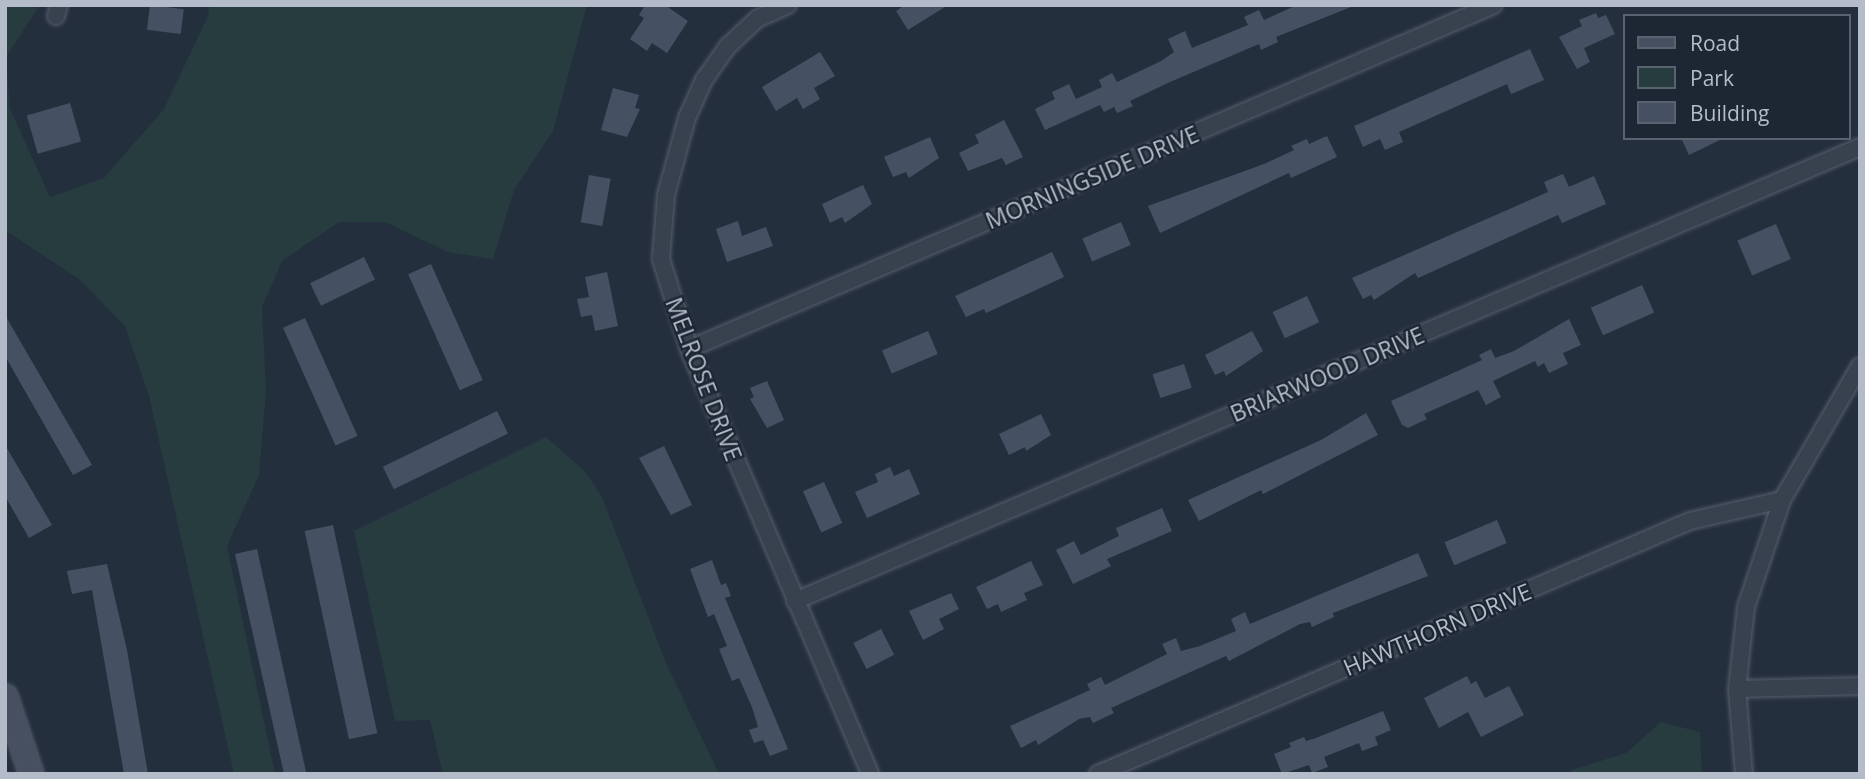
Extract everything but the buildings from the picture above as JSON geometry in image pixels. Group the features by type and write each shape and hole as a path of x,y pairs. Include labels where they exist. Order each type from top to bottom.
{"main road":[{"path":"5,696 31,774"}],"street":[{"name":"MELROSE DRIVE","path":"788,5 757,19 728,46 704,80 681,138 666,195 661,259 689,349 870,774"},
{"name":"MORNINGSIDE DRIVE","path":"689,349 1494,5"},
{"name":"BRIARWOOD DRIVE","path":"795,601 1860,146"},
{"path":"1744,774 1737,689 1746,607 1782,500 1860,366"},
{"name":"HAWTHORN DRIVE","path":"1098,774 1690,522 1782,500"},
{"path":"1737,689 1860,686"}],"green space":[{"path":"5,5 40,5 6,57 10,109 50,197 104,178 164,109 208,16 209,5 587,5 553,131 514,190 493,259 448,252 385,222 339,222 282,261 262,307 266,391 259,475 227,546 275,774 234,774 149,396 125,326 79,279 5,230"},
{"path":"546,437 585,471 602,497 666,663 719,774 443,774 430,720 395,721 354,531"},
{"path":"1661,722 1700,732 1702,774 1572,774 1572,770 1626,753"}]}
